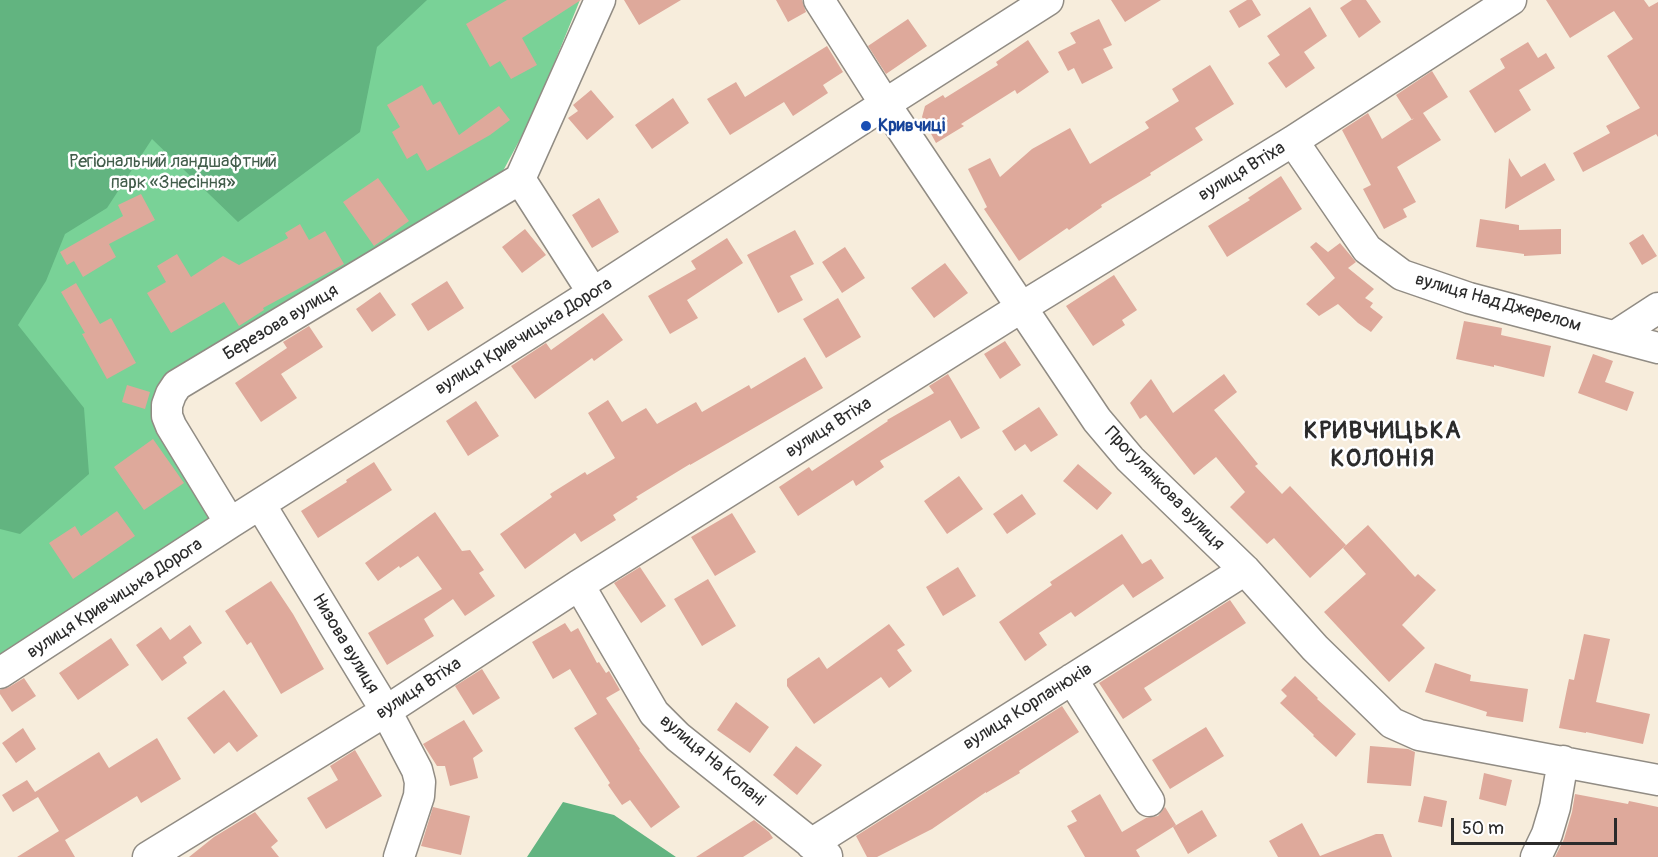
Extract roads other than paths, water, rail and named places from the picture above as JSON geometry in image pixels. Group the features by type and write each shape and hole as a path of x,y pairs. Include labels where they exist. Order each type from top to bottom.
{"street":[{"path":"593,294 520,179 600,0"},
{"name":"Прогулянкова вулиця","path":"819,0 885,104 1097,420 1130,459 1245,570 1315,648 1392,723 1419,735 1658,780"},
{"name":"вулиця Кривчицька Дорога","path":"0,673 1048,0"},
{"name":"вулиця Втіха","path":"148,857 386,711 579,585 1022,307 1293,141 1511,0"},
{"name":"вулиця Над Джерелом","path":"1293,141 1367,249 1402,275 1470,298 1658,348"},
{"name":"Березова вулиця","path":"230,524 167,416 167,405 177,385 520,179"},
{"path":"1615,336 1658,308"},
{"name":"Низова вулиця","path":"260,504 386,711 417,770 420,782 419,796 399,857"},
{"name":"вулиця Корпанюків","path":"819,850 1072,680 1245,570"},
{"name":"вулиця На Копані","path":"579,585 654,712 678,737 819,850"},
{"path":"1072,680 1149,801"},
{"path":"1536,857 1547,834 1555,807 1563,761"}],"place":[{"name":"Кривчиці","path":"866,126"}],"district":[{"name":"КРИВЧИЦЬКА КОЛОНІЯ","path":"1383,446"}],"park label":[{"name":"Регіональний ландшафтний парк «Знесіння»","path":"173,172"}]}
